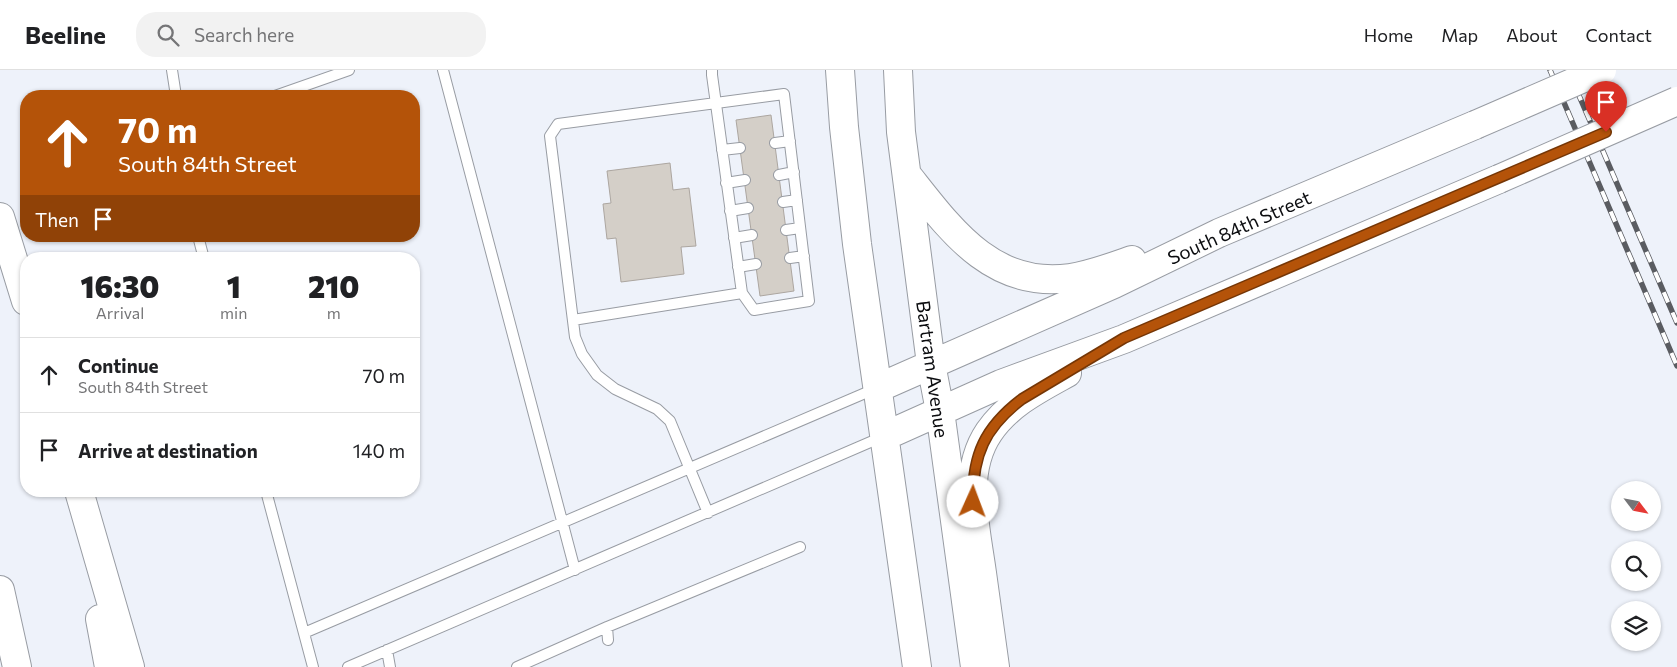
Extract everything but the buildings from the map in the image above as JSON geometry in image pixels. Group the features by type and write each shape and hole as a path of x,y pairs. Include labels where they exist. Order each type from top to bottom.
{"main road":[{"path":"840,70 850,182 917,667"},
{"name":"Bartram Avenue","path":"898,70 902,132 931,364 940,411 975,667"},
{"name":"South 84th Street","path":"878,388 1114,284 1220,234 1602,70"},
{"path":"885,436 1001,384 1124,338 1677,101"},
{"path":"907,176 947,226 972,250 986,260 1012,272 1041,279 1084,275 1220,234"},
{"path":"0,217 20,282"},
{"path":"995,667 973,502 974,473 981,446 996,422 1015,404 1124,338"},
{"path":"75,497 108,667"},
{"path":"81,497 130,667"},
{"path":"0,590 17,667"}],"lane":[{"path":"172,70 175,90"},
{"path":"292,90 349,70"},
{"path":"443,70 575,570"},
{"path":"708,513 670,421 657,409 615,390 597,375 582,354 575,337 550,136 558,124 715,102 784,94 809,301 754,310 742,293 715,102 712,70"},
{"path":"775,143 790,141"},
{"path":"722,150 740,148"},
{"path":"779,175 794,172"},
{"path":"726,183 745,180"},
{"path":"783,202 797,200"},
{"path":"730,210 748,208"},
{"path":"786,230 800,228"},
{"path":"734,238 752,235"},
{"path":"790,258 804,256"},
{"path":"738,267 756,264"},
{"path":"573,320 742,293"},
{"path":"304,633 878,388"},
{"path":"348,667 885,436"},
{"path":"268,497 313,667"},
{"path":"517,667 537,663 607,627 674,605 800,547"},
{"path":"607,627 608,640"},
{"path":"387,650 390,667"}],"railway":[{"path":"1550,70 1677,366"},
{"path":"1568,70 1677,323"}],"route":[{"path":"973,502 974,473 977,459 981,446 996,422 1022,399 1124,338 1606,132"}]}
